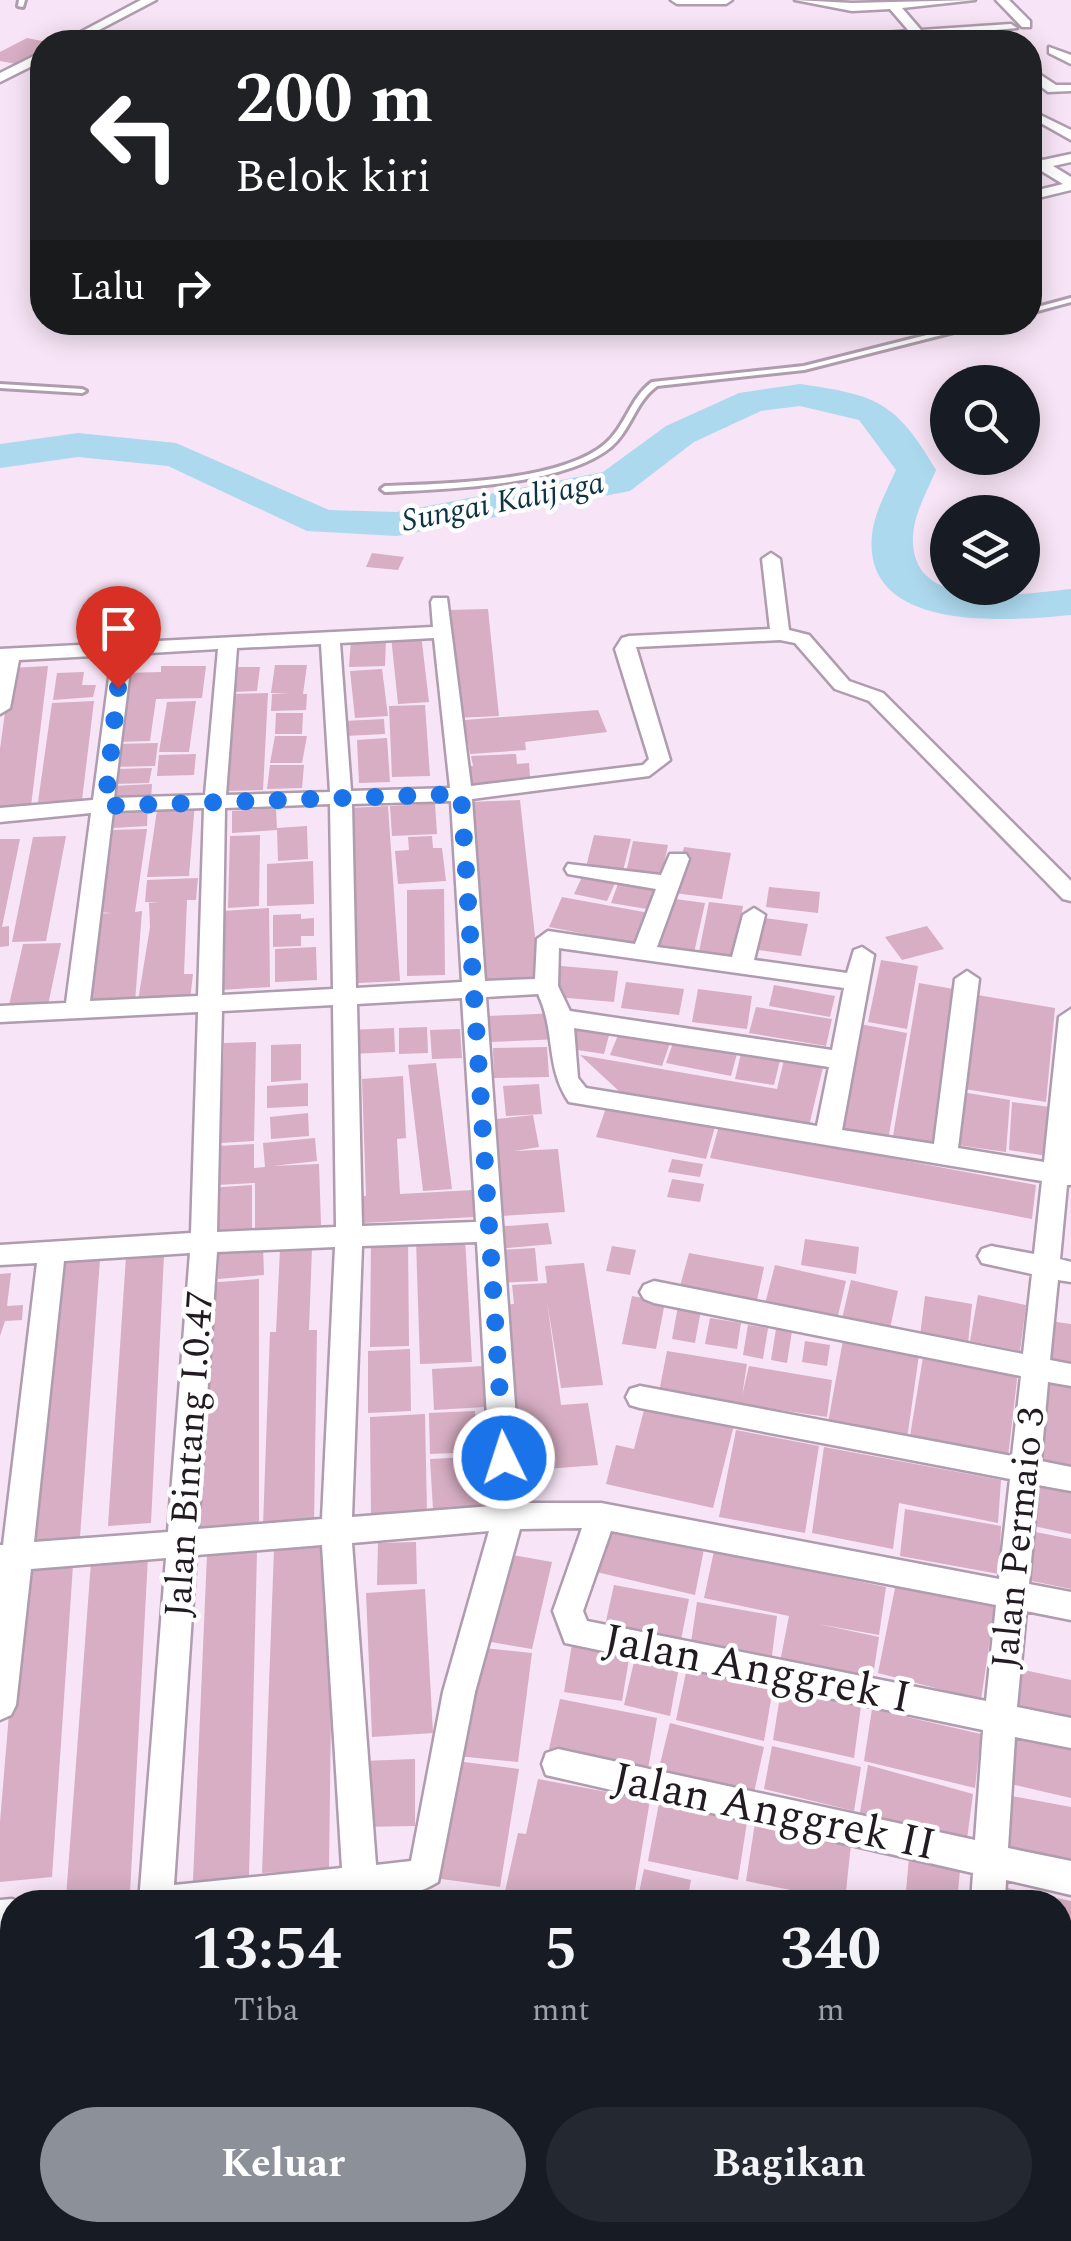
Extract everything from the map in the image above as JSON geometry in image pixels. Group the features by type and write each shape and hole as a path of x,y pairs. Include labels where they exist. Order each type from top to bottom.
{"street":[{"path":"91,30 150,0"},
{"path":"676,0 726,0"},
{"path":"801,0 852,8 969,0"},
{"path":"1002,0 1026,24"},
{"path":"947,2 976,30 1011,28"},
{"path":"893,5 915,30"},
{"path":"1053,50 1071,60"},
{"path":"0,78 30,62"},
{"path":"1042,81 1053,89 1070,85"},
{"path":"1042,119 1071,136"},
{"path":"1042,160 1071,158"},
{"path":"1042,167 1071,185"},
{"path":"1042,193 1071,185"},
{"path":"771,558 780,634"},
{"path":"285,1890 414,1878 426,1870 447,1734 477,1608 508,1518 470,990 461,794 440,602"},
{"path":"0,708 5,654 443,632"},
{"path":"0,814 215,801 461,794 649,770 660,760 624,649 629,642 780,634 802,639 842,686 876,698 1071,894"},
{"path":"330,638 341,798 341,996 349,1236 336,1534 360,1882"},
{"name":"Jalan Bintang I.0.47","path":"157,1890 204,1242 215,801 228,645"},
{"path":"77,1008 123,649"},
{"path":"644,951 678,859"},
{"path":"576,869 671,884"},
{"path":"741,966 754,915"},
{"path":"856,982 549,937 546,986 561,1018 566,1080 578,1096 1064,1175"},
{"path":"828,1136 862,955"},
{"path":"945,1155 967,979"},
{"path":"0,1014 546,986"},
{"name":"Jalan Permaio 3","path":"989,1890 1000,1718 1036,1368 1058,1270 1071,1017"},
{"path":"561,1018 842,1060"},
{"path":"0,1256 204,1242 489,1232"},
{"path":"0,1705 10,1557 52,1252"},
{"path":"992,1256 1058,1270"},
{"path":"654,1292 1071,1375"},
{"path":"640,1397 1071,1479"},
{"path":"10,1557 508,1518 600,1516 1071,1606"},
{"name":"Jalan Anggrek I","path":"600,1516 568,1612 576,1633 1000,1718"},
{"path":"1000,1718 1071,1733"},
{"name":"Jalan Anggrek II","path":"558,1764 1071,1878"}],"lane":[{"path":"1042,308 1071,300"},
{"path":"384,489 454,486 582,460 606,447 624,426 640,392 654,384 804,368 937,335"},
{"path":"0,386 82,391"}],"building":[{"path":"30,39 30,56 16,64 0,61 0,52"},
{"path":"372,553 404,557 398,570 366,567"},
{"path":"488,609 499,716 456,718 447,610"},
{"path":"421,634 429,702 398,704 391,636"},
{"path":"351,639 386,639 385,666 349,667"},
{"path":"275,665 307,665 303,694 307,694 306,710 271,711 272,694 290,694 271,693"},
{"path":"48,666 31,806 0,808 0,749 11,668"},
{"path":"161,666 206,666 202,698 156,699 150,741 113,742 125,673 161,672"},
{"path":"236,667 260,667 257,691 233,692"},
{"path":"382,669 388,716 355,718 350,671"},
{"path":"84,672 82,685 96,685 93,697 53,700 57,673"},
{"path":"268,693 263,790 225,791 232,694"},
{"path":"94,701 82,800 38,802 52,703"},
{"path":"196,701 189,752 159,752 167,702"},
{"path":"425,705 430,776 392,777 389,706"},
{"path":"598,710 607,732 525,742 526,750 470,754 464,720"},
{"path":"276,713 303,713 302,734 275,734"},
{"path":"384,719 385,734 345,736 344,721"},
{"path":"275,736 307,736 302,763 270,763"},
{"path":"387,738 390,782 359,783 357,740"},
{"path":"158,743 155,766 111,767 115,744"},
{"path":"196,754 194,775 157,776 159,755"},
{"path":"516,754 517,764 529,763 530,777 465,786 463,766 473,766 471,756"},
{"path":"270,765 304,765 302,788 267,789"},
{"path":"152,768 149,783 113,784 115,769"},
{"path":"152,784 151,799 111,801 112,786"},
{"path":"520,800 540,982 482,985 467,802"},
{"path":"195,802 189,876 147,877 158,804"},
{"path":"435,803 437,834 392,836 390,806"},
{"path":"148,805 147,826 113,828 114,807"},
{"path":"388,806 400,981 358,983 349,808"},
{"path":"276,808 277,830 232,833 232,811"},
{"path":"307,826 308,859 278,861 277,828"},
{"path":"147,829 135,912 142,911 135,1002 87,1004 96,914 112,913 96,912 110,830"},
{"path":"260,835 259,906 228,908 230,836"},
{"path":"594,835 631,839 623,871 586,867"},
{"path":"66,836 46,941 12,942 33,837"},
{"path":"432,836 433,848 442,848 446,881 398,884 395,851 409,850 408,837"},
{"path":"0,839 20,839 2,927 9,926 9,946 0,947"},
{"path":"633,841 668,845 661,877 626,873"},
{"path":"684,847 731,853 722,899 674,893"},
{"path":"313,861 314,904 267,906 267,864"},
{"path":"583,875 616,881 607,901 574,894"},
{"path":"198,878 196,900 187,900 184,974 193,974 190,1000 138,1001 150,927 149,903 160,903 145,902 147,880"},
{"path":"619,881 654,887 647,909 611,903"},
{"path":"769,887 820,892 818,913 766,907"},
{"path":"444,889 445,975 407,976 407,890"},
{"path":"562,897 649,913 637,944 549,927"},
{"path":"668,898 705,903 694,953 656,948"},
{"path":"709,902 743,906 734,956 699,952"},
{"path":"269,908 270,987 221,990 223,911"},
{"path":"301,914 301,919 314,918 314,936 301,936 301,946 273,947 273,915"},
{"path":"765,918 808,924 801,956 758,950"},
{"path":"927,926 944,949 902,960 885,937"},
{"path":"61,943 48,1005 9,1005 23,944"},
{"path":"316,947 317,980 275,982 275,949"},
{"path":"881,960 918,966 907,1029 868,1022"},
{"path":"561,966 618,971 614,1002 556,997"},
{"path":"626,982 684,989 679,1015 621,1008"},
{"path":"919,983 965,991 942,1145 893,1136"},
{"path":"774,985 835,996 830,1017 769,1006"},
{"path":"698,989 752,996 747,1029 692,1022"},
{"path":"971,994 1055,1008 1046,1102 958,1088"},
{"path":"756,1007 832,1019 826,1046 749,1033"},
{"path":"558,1013 561,1039 490,1042 488,1016"},
{"path":"571,1022 611,1028 604,1054 564,1048"},
{"path":"860,1024 907,1033 888,1140 839,1131"},
{"path":"427,1027 428,1053 399,1054 399,1028"},
{"path":"394,1028 395,1052 349,1054 349,1030"},
{"path":"460,1029 462,1058 432,1059 430,1030"},
{"path":"620,1030 671,1040 662,1066 610,1055"},
{"path":"675,1037 738,1050 731,1076 666,1063"},
{"path":"256,1042 254,1141 220,1143 224,1043"},
{"path":"301,1044 301,1080 271,1082 271,1045"},
{"path":"547,1047 549,1077 494,1078 493,1048"},
{"path":"742,1049 781,1056 774,1085 735,1079"},
{"path":"580,1055 777,1089 785,1056 824,1063 809,1126 621,1093"},
{"path":"436,1063 452,1189 423,1191 408,1065"},
{"path":"403,1076 406,1138 397,1139 400,1194 473,1190 475,1217 363,1223 362,1196 366,1196 362,1079"},
{"path":"308,1083 308,1106 267,1108 267,1086"},
{"path":"539,1084 542,1114 506,1116 503,1086"},
{"path":"962,1092 1010,1100 1006,1152 957,1145"},
{"path":"608,1102 716,1123 706,1159 596,1137"},
{"path":"1012,1102 1050,1107 1047,1156 1009,1150"},
{"path":"308,1113 309,1136 271,1139 270,1117"},
{"path":"533,1115 539,1147 514,1151 558,1149 565,1212 501,1216 489,1120"},
{"path":"719,1126 1036,1185 1032,1219 710,1158"},
{"path":"315,1138 317,1161 272,1166 319,1164 321,1225 255,1230 255,1183 217,1185 218,1146 254,1144 254,1168 265,1167 263,1143"},
{"path":"672,1159 703,1164 700,1177 668,1172"},
{"path":"672,1179 704,1184 700,1202 667,1197"},
{"path":"252,1185 252,1228 207,1231 208,1188"},
{"path":"548,1223 552,1244 496,1249 493,1227"},
{"path":"465,1238 472,1362 420,1364 416,1240"},
{"path":"408,1239 409,1346 370,1347 371,1240"},
{"path":"805,1239 859,1247 856,1274 801,1265"},
{"path":"263,1245 264,1275 218,1279 219,1248"},
{"path":"612,1246 636,1250 630,1275 606,1271"},
{"path":"312,1248 309,1330 317,1330 314,1524 263,1526 270,1332 276,1332 280,1249"},
{"path":"535,1248 538,1281 499,1283 497,1250"},
{"path":"689,1253 764,1267 756,1305 679,1290"},
{"path":"164,1255 151,1523 108,1526 126,1257"},
{"path":"100,1259 80,1537 32,1540 57,1262"},
{"path":"584,1263 603,1385 561,1388 547,1301 561,1405 588,1403 598,1465 520,1471 502,1305 514,1304 512,1285 547,1283 545,1266"},
{"path":"775,1265 846,1281 837,1320 765,1304"},
{"path":"11,1273 7,1306 23,1305 22,1320 5,1321 0,1336 0,1274"},
{"path":"259,1279 259,1524 199,1528 205,1283"},
{"path":"851,1280 898,1291 889,1333 841,1323"},
{"path":"978,1295 1026,1305 1020,1351 970,1341"},
{"path":"632,1296 665,1302 656,1349 622,1344"},
{"path":"925,1296 972,1304 968,1344 920,1336"},
{"path":"678,1306 701,1310 695,1343 672,1339"},
{"path":"710,1318 741,1323 737,1349 705,1344"},
{"path":"1042,1320 1071,1324 1071,1362 1041,1357"},
{"path":"748,1325 768,1328 763,1359 743,1355"},
{"path":"776,1329 792,1331 787,1363 771,1360"},
{"path":"843,1340 919,1355 907,1439 828,1423"},
{"path":"805,1341 830,1345 827,1366 802,1362"},
{"path":"410,1349 411,1411 368,1413 368,1351"},
{"path":"667,1351 747,1364 742,1396 749,1366 832,1380 827,1417 659,1392"},
{"path":"924,1351 1018,1371 1008,1457 910,1436"},
{"path":"483,1366 485,1407 434,1410 432,1369"},
{"path":"1039,1378 1071,1383 1071,1468 1034,1461"},
{"path":"645,1406 734,1425 713,1508 606,1484 616,1445 634,1449"},
{"path":"475,1411 477,1452 430,1454 429,1413"},
{"path":"425,1414 427,1515 371,1518 370,1417"},
{"path":"736,1430 819,1446 805,1533 719,1517"},
{"path":"824,1447 1001,1480 998,1523 899,1503 893,1549 812,1533"},
{"path":"492,1456 496,1504 433,1509 430,1459"},
{"path":"1029,1482 1071,1492 1071,1534 1024,1524"},
{"path":"905,1509 1001,1526 999,1574 900,1556"},
{"path":"607,1527 704,1549 695,1595 592,1571"},
{"path":"1025,1530 1071,1539 1071,1589 1022,1579"},
{"path":"416,1542 417,1584 377,1585 378,1543"},
{"path":"333,1547 329,1870 262,1873 274,1550"},
{"path":"257,1551 249,1877 193,1881 207,1554"},
{"path":"714,1551 886,1587 879,1635 818,1624 879,1637 872,1682 780,1662 789,1616 704,1598"},
{"path":"506,1554 552,1562 532,1649 485,1641"},
{"path":"148,1557 130,1890 67,1890 91,1562"},
{"path":"73,1565 52,1877 0,1882 0,1822 21,1569"},
{"path":"898,1573 996,1598 981,1700 878,1673"},
{"path":"614,1585 689,1599 680,1645 604,1630"},
{"path":"425,1589 433,1733 372,1737 366,1593"},
{"path":"697,1602 777,1616 771,1663 690,1649"},
{"path":"572,1644 630,1653 622,1701 564,1692"},
{"path":"474,1647 532,1653 518,1762 457,1756"},
{"path":"636,1653 680,1662 670,1716 624,1705"},
{"path":"688,1663 774,1682 764,1741 676,1720"},
{"path":"1019,1669 1071,1680 1071,1726 1016,1715"},
{"path":"781,1690 861,1706 854,1758 773,1740"},
{"path":"560,1699 657,1718 648,1769 549,1749"},
{"path":"872,1709 981,1734 975,1788 864,1761"},
{"path":"670,1723 764,1747 753,1797 658,1772"},
{"path":"1011,1723 1071,1736 1071,1798 1006,1783"},
{"path":"772,1746 861,1767 854,1811 764,1789"},
{"path":"415,1759 415,1826 361,1827 363,1761"},
{"path":"448,1760 519,1769 500,1887 427,1877"},
{"path":"868,1765 973,1794 966,1847 859,1818"},
{"path":"538,1779 650,1800 635,1890 505,1890 518,1833 526,1834"},
{"path":"1006,1795 1071,1807 1071,1870 1004,1858"},
{"path":"659,1803 747,1822 738,1880 648,1861"},
{"path":"755,1823 851,1844 846,1890 791,1890 746,1881"},
{"path":"909,1858 960,1870 958,1890 906,1890"},
{"path":"644,1869 691,1880 689,1890 640,1890"}],"waterway":[{"name":"Sungai Kalijaga","path":"0,456 78,445 176,455 322,522 397,524 616,482 680,434 752,401 800,395 842,401 873,412 902,445 916,470 892,537 895,565 908,585 930,598 958,604 988,607 1071,602"}],"route":[{"path":"118,688 105,806 461,794 470,990 504,1458"}]}
